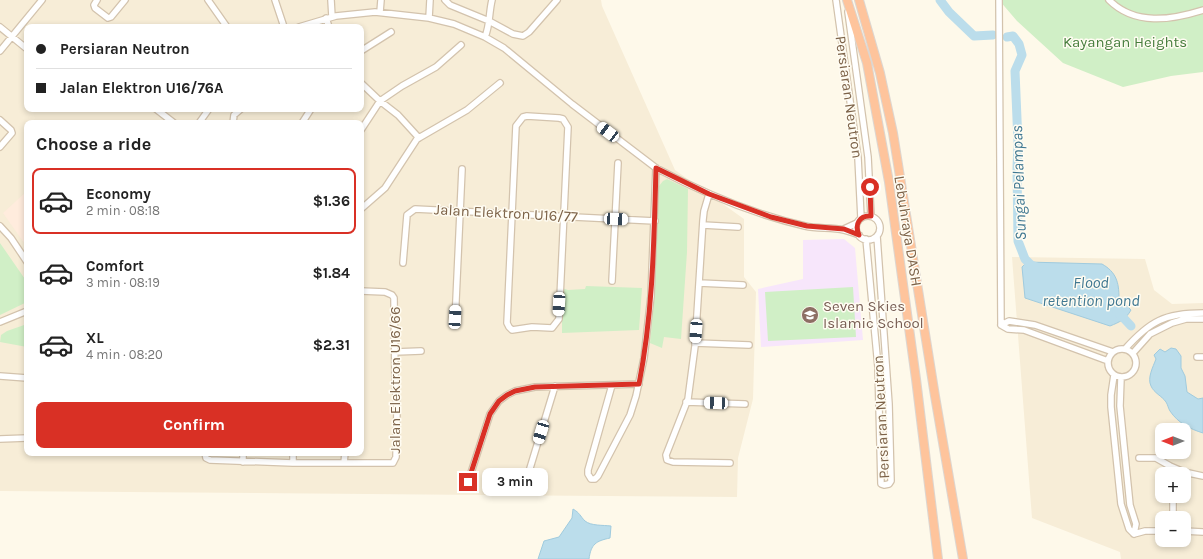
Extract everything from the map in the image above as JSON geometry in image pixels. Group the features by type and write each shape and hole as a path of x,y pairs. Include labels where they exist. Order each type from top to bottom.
{"highway":[{"name":"Lebuhraya DASH","path":"847,0 868,63 889,182 916,379 938,559"},
{"name":"Lebuhraya DASH","path":"859,0 880,73 901,181 935,396 963,559"}],"street":[{"path":"0,51 42,0"},
{"path":"98,0 94,5 94,8 108,18 111,17 125,0"},
{"path":"208,0 225,24"},
{"path":"275,0 283,24"},
{"path":"331,0 332,17"},
{"path":"380,12 381,0"},
{"path":"429,18 430,0"},
{"path":"445,0 450,5 489,20 520,36 529,32 557,0"},
{"path":"485,37 488,29 492,0"},
{"name":"Persiaran Neutron","path":"836,0 858,158 859,221"},
{"name":"Persiaran Neutron","path":"847,0 868,157 871,216"},
{"path":"998,0 1001,325"},
{"path":"1109,0 1128,14 1153,19 1182,16 1203,10"},
{"path":"308,24 332,17 380,12 429,18 454,24 485,37 504,48 572,104 656,168 709,194 771,217 807,226 844,229 866,239 877,236 880,224 875,218 868,216 844,229"},
{"path":"326,18 327,24"},
{"path":"0,28 24,47"},
{"path":"364,49 391,32"},
{"path":"364,125 380,101 402,86 436,67 461,45"},
{"path":"364,207 385,188 419,138 467,110 500,83"},
{"path":"364,86 398,115 419,138"},
{"path":"160,112 170,120"},
{"path":"527,116 544,116 563,119 568,127 559,319 552,328 532,327 512,330 507,323 512,214 516,126 523,117 527,116"},
{"path":"0,120 11,130 12,133 0,148"},
{"path":"612,281 618,163"},
{"path":"612,385 588,470 588,474 591,479 595,479 598,476 630,415 639,384 646,346 651,296 656,168"},
{"path":"455,322 462,169"},
{"path":"709,194 702,225 695,343 686,402 666,455 667,460 673,462 730,463"},
{"name":"Jalan Elektron U16/77","path":"403,263 406,219 407,215 415,209 655,221"},
{"path":"859,221 857,229 859,235"},
{"path":"702,225 738,227"},
{"path":"0,226 11,238 24,258"},
{"name":"Persiaran Neutron","path":"866,239 876,337 881,484 884,485 889,484 891,481 889,404 877,236"},
{"path":"699,283 743,285"},
{"name":"Jalan Elektron U16/66","path":"344,463 393,463 396,457 397,409 394,298 392,295 385,292 364,292"},
{"path":"0,322 24,312"},
{"path":"1125,349 1146,328 1159,319 1183,313 1203,313"},
{"path":"1133,353 1150,334 1172,323 1186,319 1203,319"},
{"path":"1001,325 1009,321 1035,325 1112,352 1125,349 1133,353 1135,357 1136,367 1130,375 1121,378 1114,375 1109,370 1108,361 1112,352"},
{"path":"1001,325 1008,330 1024,330 1108,361"},
{"path":"695,343 749,345"},
{"path":"395,352 421,351"},
{"path":"1114,375 1111,406 1121,504 1129,529 1134,534"},
{"path":"0,376 24,378"},
{"path":"1121,378 1120,406 1130,505 1136,524 1134,534"},
{"path":"468,482 485,425 490,414 499,401 507,395 515,391 535,387 639,384"},
{"path":"527,478 555,386"},
{"path":"686,402 745,404"},
{"path":"0,439 24,438"},
{"path":"206,456 206,458 210,460 293,464 344,463 344,456"},
{"path":"243,456 243,462"},
{"path":"293,456 293,464"},
{"path":"1140,458 1156,458 1168,467"},
{"path":"1191,474 1203,476"},
{"path":"1134,534 1155,531"},
{"path":"1191,531 1203,532"}],"shaded area":[{"path":"0,0 601,0 602,6 675,170 744,219 744,277 756,292 753,399 738,458 737,497 0,491"},
{"path":"24,194 24,243 3,213"},
{"name":"Seven Skies Islamic School","path":"844,239 855,248 863,340 761,347 758,289 803,279 803,240"},
{"path":"1012,257 1145,259 1154,290 1172,304 1203,303 1203,559 1121,559 1120,552 1032,518"}],"green space":[{"name":"Kayangan Heights","path":"999,0 1203,0 1203,72 1171,76 1123,87 1063,63 1017,21"},
{"path":"667,179 688,189 687,252 681,339 664,337 662,348 650,343 654,304 659,186"},
{"path":"0,243 24,278 24,303 0,315"},
{"path":"586,286 642,288 639,330 562,333 562,288 568,290 585,289"},
{"path":"853,287 856,337 768,341 765,292"},
{"path":"24,325 24,346 0,342 1,335 7,331"}],"water":[{"name":"Flood retention pond","path":"1027,262 1102,264 1114,274 1117,282 1119,298 1131,310 1122,320 1110,326 1025,298 1022,267"},
{"path":"1171,348 1176,349 1181,356 1181,368 1185,376 1187,392 1198,399 1203,398 1203,433 1191,428 1191,423 1183,423 1177,419 1170,411 1166,402 1154,391 1151,386 1150,376 1156,359 1154,355 1160,349 1165,352"},
{"path":"573,509 588,523 594,525 611,526 610,538 601,540 595,544 591,550 589,559 538,559 544,541 559,537 572,518"}],"waterway":[{"name":"Sungai Pelampas","path":"940,0 949,12 974,36 993,35"},
{"name":"Sungai Pelampas","path":"1007,37 1013,36 1019,44 1022,55 1015,71 1018,143 1018,241 1025,259 1031,265 1039,268"},
{"name":"Sungai Pelampas","path":"1117,311 1131,326"}],"place":[{"name":"Seven Skies Islamic School","path":"810,315"}],"route":[{"path":"468,482 485,425 495,406 507,395 515,391 535,387 639,384 646,346 651,296 656,168 709,194 771,217 807,226 844,229 859,235 857,232 857,223 864,216 871,216 870,187"}]}
